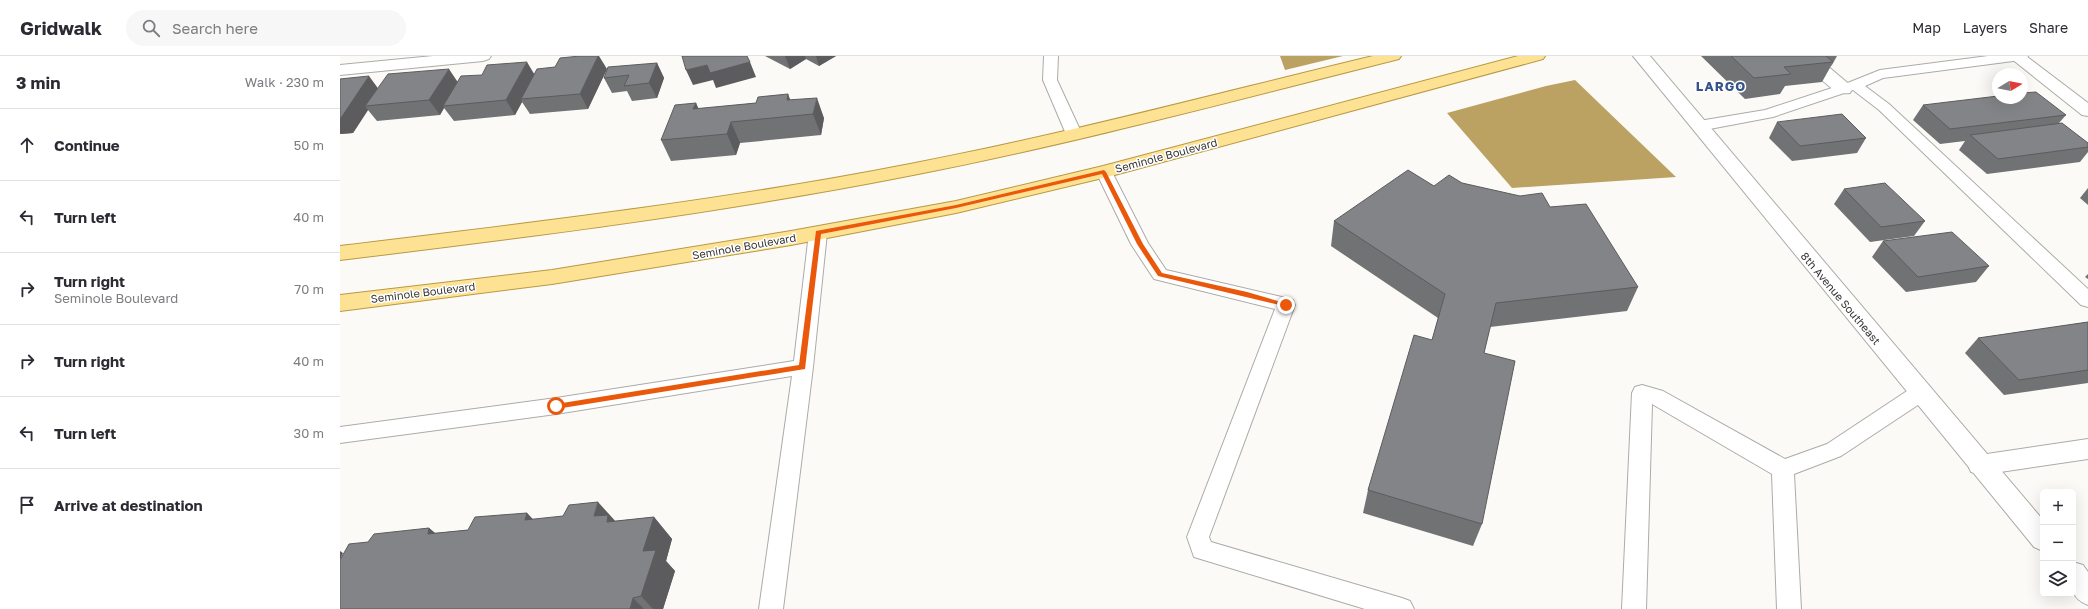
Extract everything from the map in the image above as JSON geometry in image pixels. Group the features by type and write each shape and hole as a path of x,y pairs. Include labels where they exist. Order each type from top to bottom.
{"main road":[{"path":"340,253 556,227 745,199 911,170 1074,134 1393,56"},
{"name":"Seminole Boulevard","path":"340,302 552,277 727,250 956,206 1104,172 1537,56"}],"street":[{"path":"340,70 483,56"},
{"name":"8th Avenue Southeast","path":"1641,56 2040,535"},
{"path":"2016,56 2088,111"},
{"path":"1818,67 1849,87"},
{"path":"1980,465 2088,449"},
{"path":"2076,578 2088,592"}],"lane":[{"path":"1051,56 1050,80 1074,134"},
{"path":"1699,126 1768,114 1849,87 1880,74 2021,56"},
{"path":"1849,87 1884,107 2088,300"},
{"path":"1104,172 1140,244 1160,275 1247,294 1286,305 1198,537 1202,550 1402,609"},
{"path":"771,609 803,367 818,233"},
{"path":"340,435 556,406 803,367"},
{"path":"1634,609 1642,393 1656,397 1784,469"},
{"path":"1784,469 1834,450 1920,393"},
{"path":"1784,469 1789,609"}],"shaded area":[{"path":"1280,56 1343,56 1285,70"},
{"path":"1575,80 1676,177 1512,188 1447,113 1546,86"}],"building":[{"path":"598,56 580,94 521,99 537,69 555,67 560,58"},
{"path":"682,56 747,56 750,62 710,73 707,65 686,70"},
{"path":"1731,56 1826,56 1833,62 1784,67 1791,74 1754,78"},
{"path":"527,62 506,100 443,106 461,76 482,75 487,65"},
{"path":"657,63 649,83 624,86 629,75 604,78 608,67"},
{"path":"449,69 429,100 365,106 388,74"},
{"path":"369,76 341,118 340,118 340,79"},
{"path":"2036,92 2066,115 1950,129 1923,105 1992,97 1992,104 2028,104 2028,93"},
{"path":"788,94 787,100 817,98 813,114 731,122 727,134 661,140 675,105 696,103 693,109 756,103 758,97"},
{"path":"1842,114 1866,138 1800,146 1777,122"},
{"path":"2062,123 2088,143 2088,147 1998,159 1970,135"},
{"path":"1408,170 1434,186 1449,175 1462,183 1520,196 1542,193 1550,207 1586,204 1638,287 1496,303 1484,353 1515,361 1482,524 1368,490 1414,335 1432,340 1445,294 1334,221"},
{"path":"1885,183 1925,221 1881,227 1844,189"},
{"path":"1952,232 1989,266 1918,277 1883,241"},
{"path":"2088,322 2088,370 2019,380 1978,338"},
{"path":"598,502 594,516 608,515 607,522 654,517 643,551 656,550 641,596 633,598 630,609 340,609 340,560 349,544 368,542 374,534 429,528 428,534 468,530 475,517 527,513 525,520 563,516 569,505"}],"district":[{"name":"LARGO","path":"1721,86"}],"route":[{"path":"556,406 803,367 818,233 956,206 1104,172 1140,244 1154,268 1160,275 1247,294 1286,305"}]}
